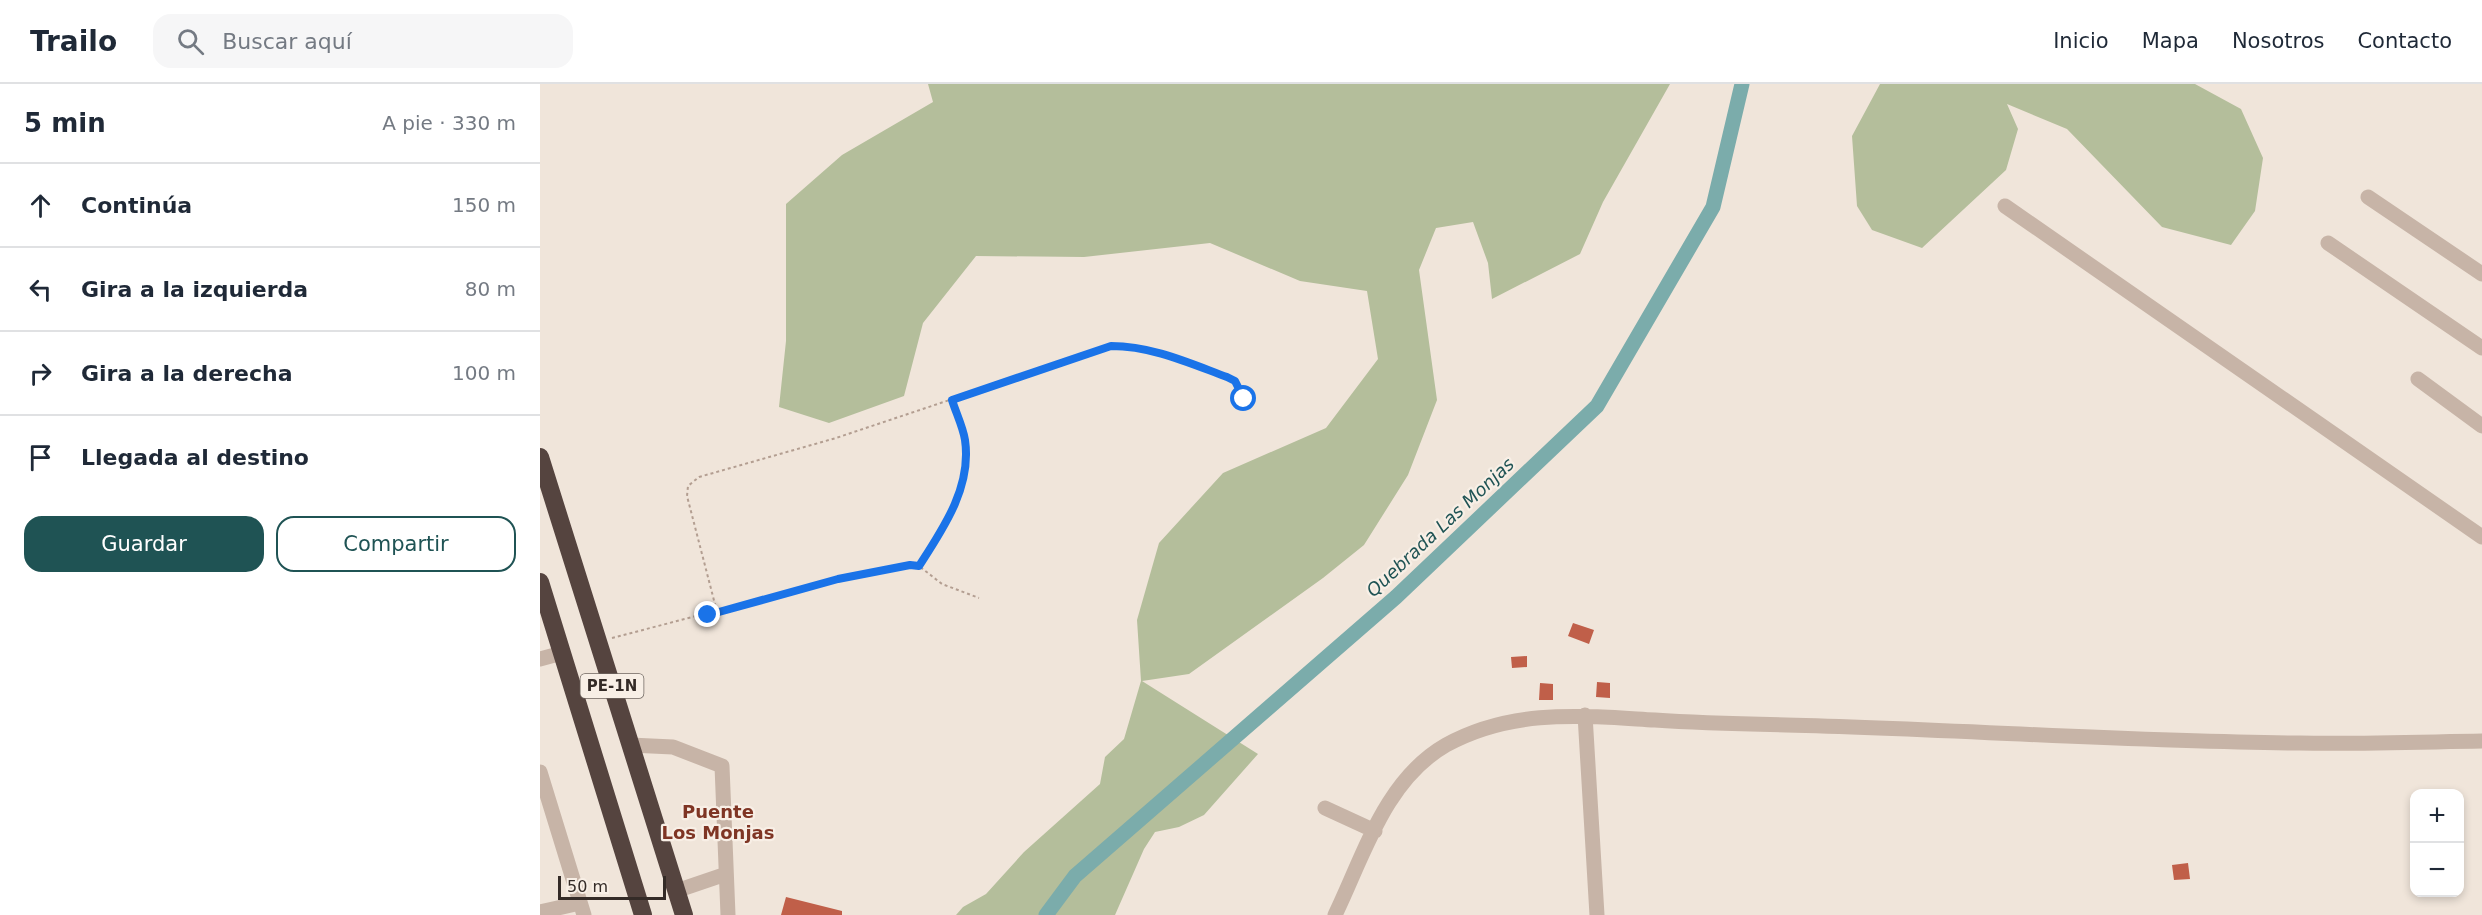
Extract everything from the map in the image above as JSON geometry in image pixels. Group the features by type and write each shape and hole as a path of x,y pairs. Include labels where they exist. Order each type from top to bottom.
{"highway":[{"name":"PE-1N","path":"540,458 684,915"},
{"name":"PE-1N","path":"540,582 643,915"}],"street":[{"path":"2368,197 2482,274"},
{"path":"2005,206 2482,537"},
{"path":"2328,243 2482,348"},
{"path":"2418,379 2482,426"},
{"path":"540,659 562,653"},
{"path":"1335,915 1375,831 1402,783 1428,758 1447,745 1486,729 1539,717 1585,715 1710,723 2300,743 2482,741"},
{"path":"1585,715 1597,915"},
{"path":"630,745 673,747 722,766 728,915"},
{"path":"540,772 582,909 540,912"},
{"path":"1325,808 1375,831"},
{"path":"676,891 726,874"}],"path":[{"path":"717,612 687,496 688,486 699,477 836,438 1111,346 1134,346 1157,352 1227,377 1235,381 1244,399"},
{"path":"919,566 950,518 960,488 965,440 952,400"},
{"path":"598,641 838,579 910,565 919,566 942,584 979,598"}],"green space":[{"path":"928,84 1670,84 1603,202 1580,254 1492,299 1488,263 1473,222 1436,228 1419,270 1437,400 1408,475 1364,545 1323,578 1189,674 1142,681 1258,754 1204,815 1179,827 1155,832 1144,849 1115,915 956,915 963,907 986,894 1024,852 1100,784 1105,757 1124,739 1141,681 1137,620 1159,543 1223,473 1326,428 1378,359 1367,291 1300,281 1210,243 1084,257 976,256 923,323 904,396 829,423 779,407 786,341 786,204 842,155 933,102"},
{"path":"1880,84 2195,84 2241,109 2263,158 2255,211 2231,245 2162,227 2067,129 2007,104 2018,129 2006,170 1922,248 1872,230 1857,206 1852,136"}],"building":[{"path":"1573,623 1594,630 1589,644 1568,636"},
{"path":"1527,656 1527,667 1512,668 1511,657"},
{"path":"1597,682 1610,683 1610,698 1596,697"},
{"path":"1540,683 1553,684 1553,700 1539,700"},
{"path":"2188,863 2190,879 2174,880 2172,865"},
{"path":"786,897 842,911 842,915 781,915"}],"waterway":[{"name":"Quebrada Las Monjas","path":"1046,915 1075,876 1396,597 1597,406 1713,207 1742,84"}],"district":[{"name":"Puente Los Monjas","path":"718,821"}],"route":[{"path":"708,615 838,579 910,565 919,566 950,518 960,488 965,440 952,400 1111,346 1134,346 1157,352 1227,377 1235,381 1244,399"}]}
